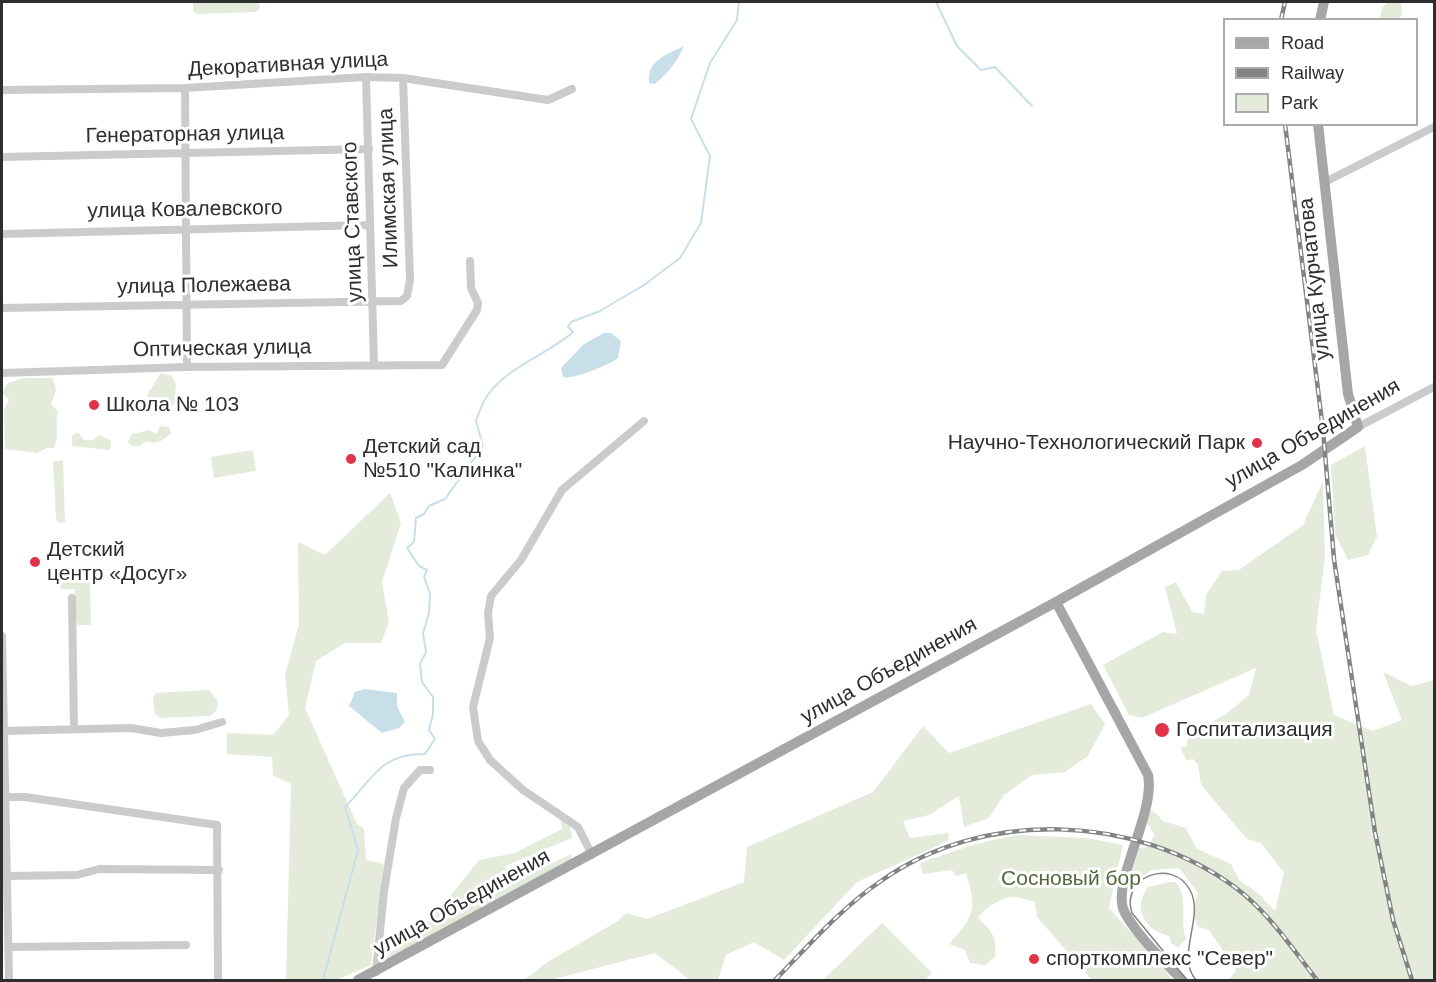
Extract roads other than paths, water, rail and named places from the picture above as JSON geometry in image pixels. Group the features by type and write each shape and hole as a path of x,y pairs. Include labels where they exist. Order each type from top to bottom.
{"main road":[{"path":"1320,18 1324,2"},
{"name":"улица Курчатова","path":"1318,126 1347,394 1358,427"},
{"name":"улица Объединения","path":"357,981 1056,602 1302,465 1358,427"},
{"path":"1056,602 1127,731 1148,775 1150,786 1148,804 1121,895 1124,913 1182,981"}],"street":[{"name":"Декоративная улица","path":"2,90 185,88 366,77 403,78 548,100 572,89"},
{"name":"улица Ставского","path":"366,77 374,365"},
{"name":"Илимская улица","path":"403,78 410,280 407,296"},
{"path":"185,88 187,368"},
{"path":"1325,182 1434,127"},
{"name":"Генераторная улица","path":"2,157 369,149"},
{"name":"улица Ковалевского","path":"2,234 186,227 370,225"},
{"name":"Оптическая улица","path":"2,373 442,365 477,310 478,303 471,288 470,261"},
{"name":"улица Полежаева","path":"2,308 400,301 407,296"},
{"name":"улица Объединения","path":"1358,427 1434,387"},
{"path":"592,855 578,827 523,790 490,760 477,741 473,707 490,638 488,613 491,596 521,560 562,490 644,421"},
{"path":"72,598 74,729"},
{"path":"2,636 9,981"},
{"path":"3,731 131,728 161,733 195,730 222,722"},
{"path":"376,972 384,891 404,788 420,770 430,770"},
{"path":"6,797 25,797 217,825 218,981"},
{"path":"7,876 77,875 99,869 219,870"},
{"path":"8,947 186,945"}],"water":[{"path":"684,46 664,76 655,84 649,83 649,75 654,64"},
{"path":"604,333 611,333 621,341 618,358 591,371 563,377 561,368 584,344"},
{"path":"365,689 397,693 397,706 405,722 399,728 382,733 349,706 355,692"}],"waterway":[{"path":"323,980 358,850 345,807 371,777 387,763 397,758 425,754 435,739 429,730 433,714 433,697 422,682 420,664 426,652 423,633 429,613 430,593 424,577 427,570 419,566 407,548 414,542 416,518 424,514 429,506 445,499 483,446 476,421 485,399 496,386 517,369 573,332 568,327 571,322 600,311 644,285 680,258 701,223 710,156 691,119 710,63 737,20 739,2"},
{"path":"936,2 957,46 981,70 995,67 1032,106"}],"tram line":[{"path":"1187,980 1132,913 1130,900 1133,890 1140,881 1150,876 1161,873 1172,875 1182,880 1190,890 1194,901 1194,912 1188,960 1190,970 1196,980"}],"railway":[{"path":"1281,18 1285,2"},
{"path":"1285,126 1323,430 1334,559 1375,832 1393,920 1412,980"},
{"path":"775,980 852,903 881,881 922,857 966,841 1012,832 1060,829 1107,834 1153,845 1196,863 1236,888 1259,908 1280,931 1317,980"}],"place":[{"name":"Школа № 103","path":"94,405"},
{"name":"Научно-Технологический Парк","path":"1257,443"},
{"name":"Детский сад №510 \"Калинка\"","path":"351,459"},
{"name":"Детский центр «Досуг»","path":"35,562"},
{"name":"Госпитализация","path":"1162,730"},
{"name":"спорткомплекс \"Север\"","path":"1034,959"}],"park label":[{"name":"Сосновый бор","path":"1071,879"}]}
